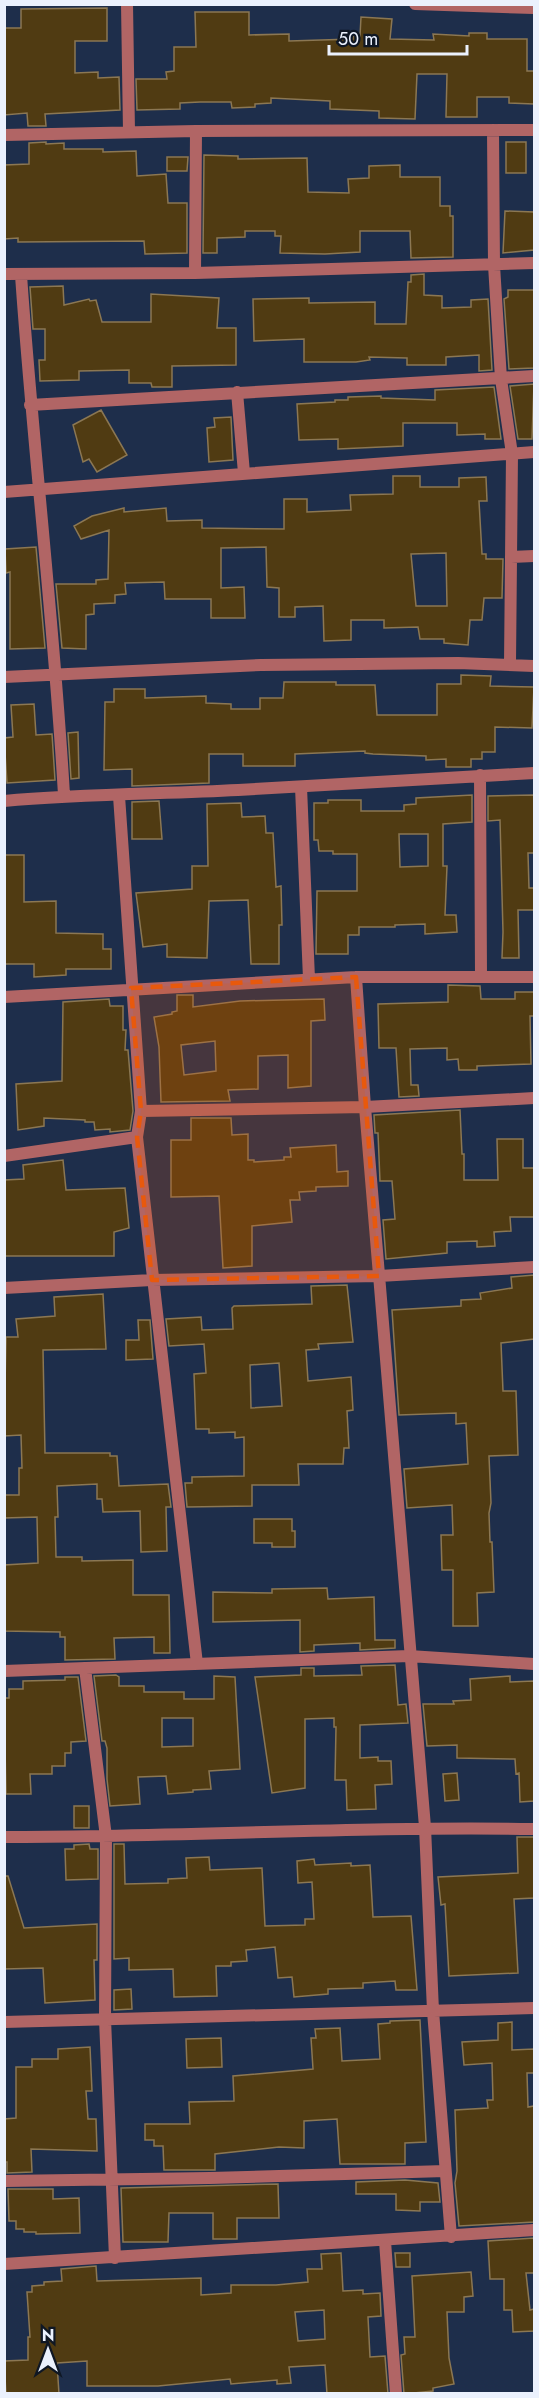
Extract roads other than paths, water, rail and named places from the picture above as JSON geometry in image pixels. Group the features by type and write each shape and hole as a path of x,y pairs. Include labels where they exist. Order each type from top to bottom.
{"street":[{"path":"127,4 129,132"},
{"path":"415,4 534,8"},
{"path":"195,273 196,130"},
{"path":"4,135 196,130 534,130"},
{"path":"493,130 494,265 501,379 512,454 510,664"},
{"path":"4,274 195,273 534,263"},
{"path":"21,275 30,405 57,674 64,795"},
{"path":"30,405 534,376"},
{"path":"237,392 244,472"},
{"path":"4,492 244,472 534,452"},
{"path":"511,557 534,556"},
{"path":"4,677 261,665 510,664 534,666"},
{"path":"4,801 64,795 119,796 534,773"},
{"path":"480,775 481,976"},
{"path":"301,787 309,979"},
{"path":"119,796 141,1111 137,1137 197,1664"},
{"path":"4,997 131,988 357,977 534,977"},
{"path":"357,977 364,1107 425,1827 433,2011 451,2237"},
{"path":"141,1111 364,1107 534,1098"},
{"path":"4,1156 137,1137"},
{"path":"4,1288 152,1280 379,1276 534,1267"},
{"path":"4,1671 409,1656 534,1664"},
{"path":"86,1668 106,1837 105,2019 115,2258"},
{"path":"4,1837 106,1837 425,1827 534,1829"},
{"path":"4,2022 534,2008"},
{"path":"4,2181 446,2171"},
{"path":"4,2264 534,2230"},
{"path":"385,2241 396,2394"}]}
